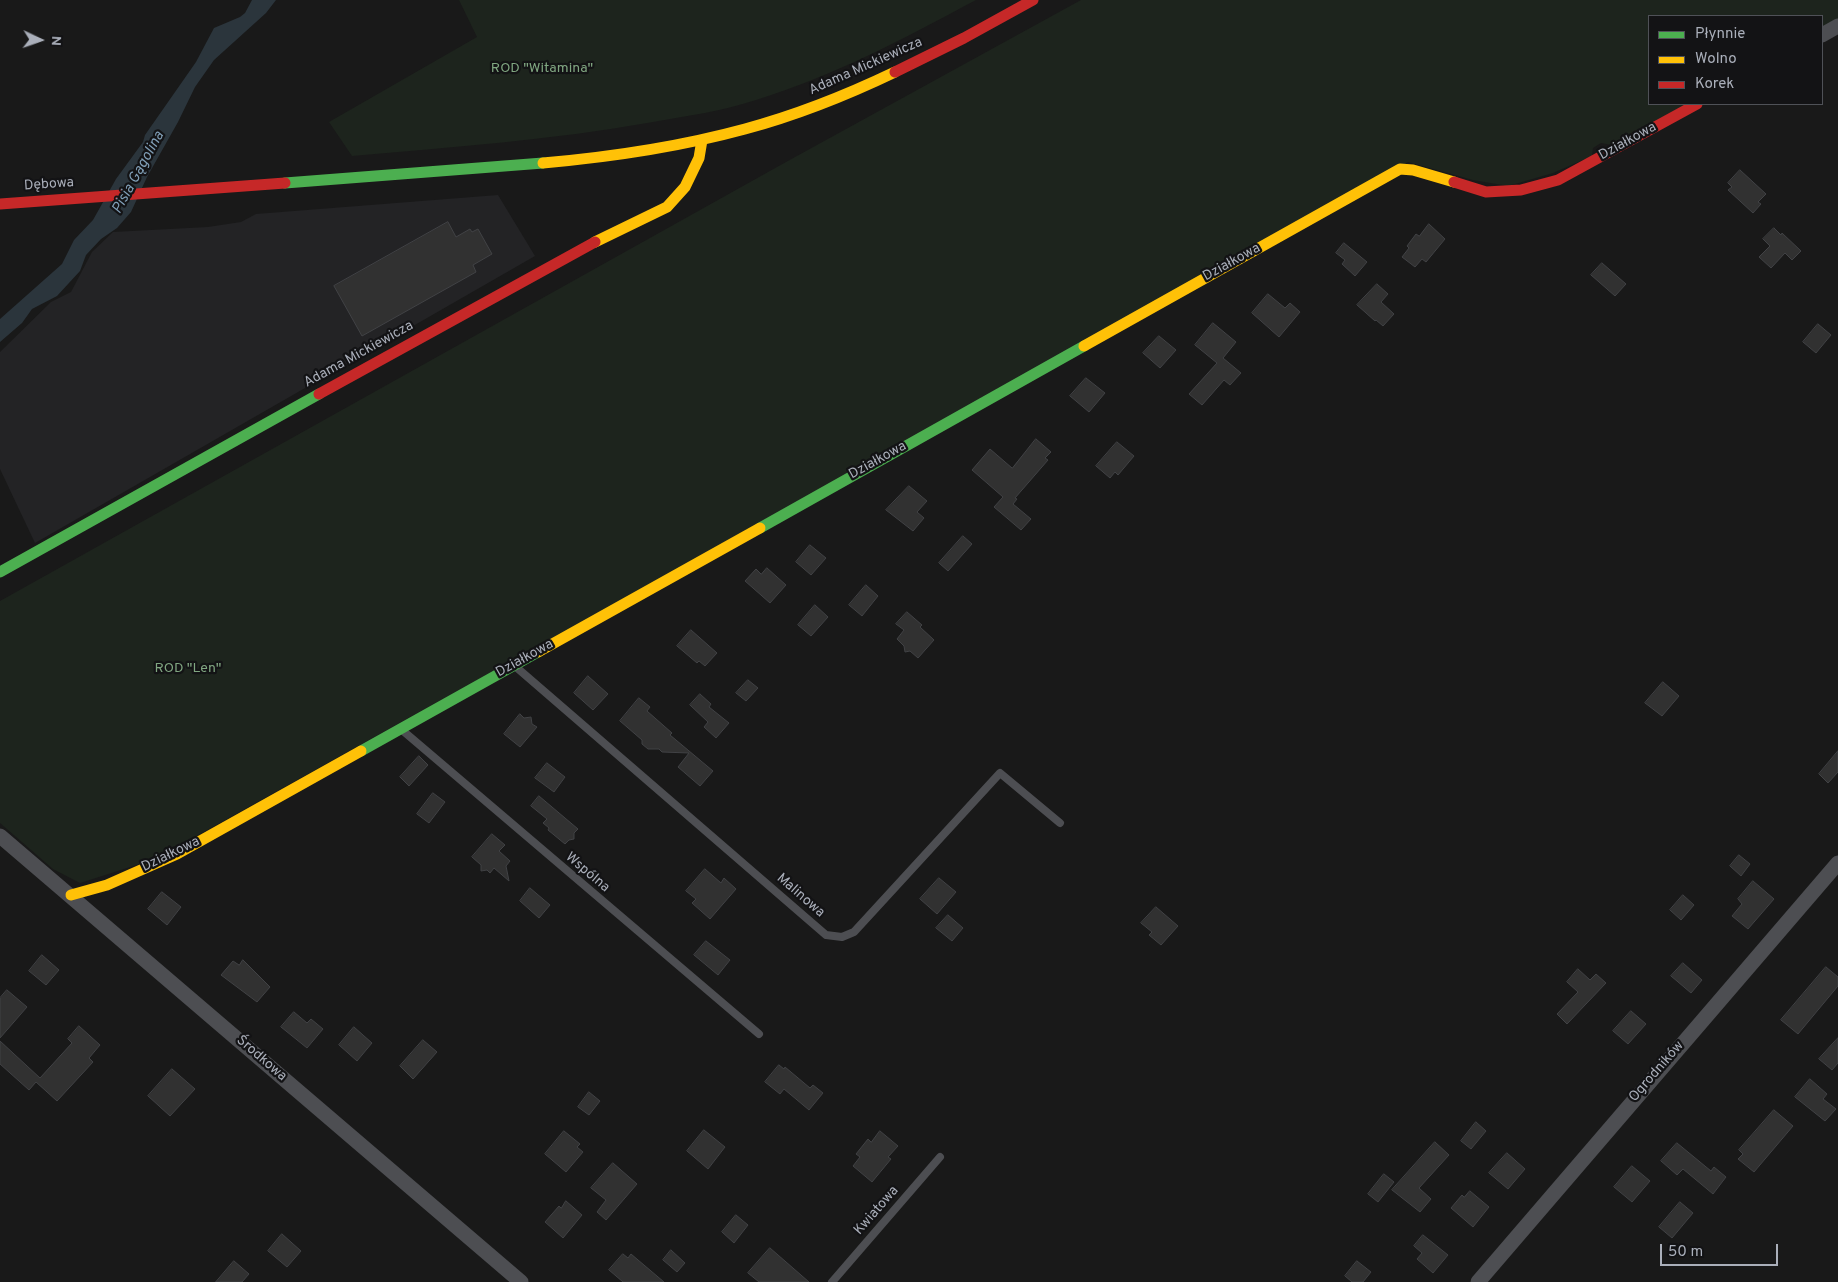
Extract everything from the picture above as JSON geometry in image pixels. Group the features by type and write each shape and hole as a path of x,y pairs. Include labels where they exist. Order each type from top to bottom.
{"street":[{"name":"Adama Mickiewicza","path":"99,196 517,166 658,150 702,140 791,115 850,92 938,52 1033,0"},
{"path":"1823,34 1838,26"},
{"name":"Działkowa","path":"71,895 107,885 177,854 1400,169 1414,170 1486,192 1521,190 1558,180 1695,105"},
{"name":"Adama Mickiewicza","path":"0,572 575,252 667,207 685,187 699,158 702,140"},
{"name":"Dębowa","path":"0,204 99,196"},
{"name":"Środkowa","path":"0,836 521,1282"},
{"name":"Ogrodników","path":"1478,1282 1838,863"}],"lane":[{"name":"Malinowa","path":"514,665 826,935 842,937 854,932 1000,773 1060,823"},
{"name":"Wspólna","path":"401,729 759,1034"},
{"name":"Kwiatowa","path":"832,1282 940,1157"}],"shaded area":[{"path":"498,195 535,256 35,543 0,469 0,352 51,302 71,292 92,252 113,232 208,227 241,222 256,214"}],"green space":[{"name":"ROD \"Witamina\"","path":"459,0 976,0 896,42 841,68 785,90 731,107 679,118 578,134 352,156 329,122 477,37"},
{"name":"ROD \"Len\"","path":"1081,0 1838,0 1838,19 1823,27 1823,15 1648,15 1648,105 1685,105 1612,145 1601,143 1593,148 1592,156 1553,173 1508,186 1473,180 1408,162 155,859 80,883 53,869 0,823 0,601 786,162"}],"water":[{"name":"Pisia Gągolina","path":"252,0 276,0 266,13 214,60 195,87 147,177 131,212 117,228 101,239 86,255 80,271 57,296 32,309 22,323 0,342 0,319 62,264 74,240 93,220 116,179 196,62 214,28 240,17 245,13"}],"building":[{"path":"1740,170 1766,194 1758,202 1761,204 1753,213 1728,190 1732,187 1728,183"},
{"path":"448,222 456,237 470,229 472,232 478,229 492,254 473,265 476,272 362,336 334,286"},
{"path":"1429,224 1445,239 1426,262 1422,259 1415,267 1402,257 1416,234 1419,236"},
{"path":"1774,228 1801,251 1792,260 1785,253 1771,268 1759,257 1770,246 1763,239"},
{"path":"1344,243 1367,262 1355,276 1342,264 1345,260 1336,253"},
{"path":"1602,263 1626,284 1615,296 1591,275"},
{"path":"1377,284 1388,294 1381,302 1394,314 1383,326 1357,305"},
{"path":"1268,294 1285,308 1290,303 1300,312 1279,337 1252,313"},
{"path":"1213,323 1236,342 1223,358 1241,373 1230,385 1224,380 1202,405 1189,394 1217,363 1195,345"},
{"path":"1818,324 1831,335 1816,353 1803,342"},
{"path":"1159,336 1176,350 1160,368 1143,353"},
{"path":"1086,378 1105,393 1089,412 1070,396"},
{"path":"1036,439 1051,452 1045,458 1048,460 1015,498 1017,499 1013,504 1031,519 1021,530 994,507 1003,497 972,470 990,449 1012,468"},
{"path":"1117,442 1134,456 1118,475 1115,472 1110,478 1096,466"},
{"path":"909,486 927,501 917,512 924,518 913,531 886,510"},
{"path":"963,536 972,544 948,571 939,563"},
{"path":"810,545 826,558 811,575 796,562"},
{"path":"767,568 786,585 770,603 745,581 756,569 761,574"},
{"path":"866,585 878,596 862,616 849,605"},
{"path":"815,605 828,617 811,636 798,625"},
{"path":"907,612 922,625 920,627 934,640 918,658 910,651 905,652 904,646 897,639 904,630 896,624"},
{"path":"691,630 717,653 705,666 699,661 697,663 677,646"},
{"path":"588,676 608,694 593,710 574,693"},
{"path":"748,680 758,688 746,701 736,693"},
{"path":"1663,682 1679,696 1662,716 1645,703"},
{"path":"700,694 711,704 709,707 729,723 716,738 704,727 708,722 690,705"},
{"path":"639,698 650,707 647,711 672,733 670,735 713,771 700,786 678,767 689,753 662,752 659,749 648,749 642,744 642,740 620,721"},
{"path":"520,714 524,718 531,717 532,724 537,727 520,747 504,734"},
{"path":"1838,751 1838,772 1828,783 1819,774"},
{"path":"419,756 428,765 409,786 400,777"},
{"path":"547,763 565,777 554,792 535,778"},
{"path":"433,793 445,802 429,823 417,814"},
{"path":"539,796 578,829 574,833 574,839 569,840 565,844 548,830 549,828 543,823 547,819 531,806"},
{"path":"492,834 505,845 499,851 510,861 506,866 509,881 494,868 490,873 487,870 481,871 481,865 472,857"},
{"path":"1739,855 1750,864 1741,876 1730,866"},
{"path":"705,869 721,883 724,878 736,889 710,919 692,903 696,899 686,891"},
{"path":"939,878 956,892 937,914 920,899"},
{"path":"1753,881 1774,899 1748,929 1732,916 1742,904 1738,899"},
{"path":"530,888 550,905 539,918 520,901"},
{"path":"162,892 181,907 167,925 148,909"},
{"path":"1683,895 1694,905 1681,920 1670,910"},
{"path":"1156,907 1178,926 1161,945 1149,935 1152,932 1141,923"},
{"path":"948,915 963,928 952,941 936,928"},
{"path":"706,941 730,960 718,975 694,955"},
{"path":"42,955 59,970 46,985 29,971"},
{"path":"243,960 270,987 257,1002 221,975 233,961 239,965"},
{"path":"1683,963 1702,980 1691,993 1671,976"},
{"path":"1826,967 1838,977 1838,986 1798,1034 1781,1020"},
{"path":"1578,969 1590,980 1596,974 1606,983 1567,1024 1557,1014 1578,992 1567,982"},
{"path":"7,990 27,1007 0,1038 0,998"},
{"path":"1631,1011 1646,1024 1628,1044 1613,1031"},
{"path":"294,1012 307,1023 311,1019 323,1029 307,1048 281,1027"},
{"path":"79,1026 100,1045 89,1058 93,1062 57,1101 36,1082 29,1090 0,1064 0,1041 40,1078 72,1043 68,1039"},
{"path":"354,1027 372,1043 357,1061 339,1045"},
{"path":"1838,1038 1838,1063 1832,1070 1819,1059"},
{"path":"423,1040 437,1052 413,1079 400,1066"},
{"path":"779,1065 784,1069 785,1067 810,1088 813,1085 823,1093 809,1110 784,1089 780,1094 765,1082"},
{"path":"172,1069 195,1089 170,1116 148,1096"},
{"path":"1810,1079 1827,1094 1823,1099 1836,1109 1825,1121 1795,1097"},
{"path":"589,1092 600,1101 589,1115 578,1107"},
{"path":"1774,1110 1793,1126 1754,1172 1738,1159 1743,1154 1739,1150"},
{"path":"1476,1122 1486,1131 1471,1149 1461,1141"},
{"path":"704,1130 725,1147 708,1169 687,1151"},
{"path":"564,1131 580,1144 577,1147 583,1152 566,1172 545,1154"},
{"path":"880,1131 898,1146 888,1157 891,1159 872,1182 853,1166 860,1157 856,1154 868,1139 871,1142"},
{"path":"1435,1142 1449,1155 1419,1188 1431,1199 1420,1212 1392,1190"},
{"path":"1677,1143 1711,1171 1714,1167 1726,1177 1713,1194 1683,1169 1677,1175 1661,1161"},
{"path":"1507,1153 1525,1169 1508,1189 1489,1173"},
{"path":"613,1163 637,1184 606,1220 597,1212 606,1200 591,1188"},
{"path":"1632,1166 1650,1181 1632,1202 1614,1187"},
{"path":"1384,1174 1394,1182 1378,1202 1368,1194"},
{"path":"1470,1191 1489,1207 1473,1227 1451,1208 1462,1195 1464,1197"},
{"path":"566,1201 582,1215 563,1238 545,1222"},
{"path":"1680,1202 1693,1213 1672,1238 1659,1227"},
{"path":"736,1215 748,1225 734,1243 722,1232"},
{"path":"282,1234 301,1251 287,1267 268,1251"},
{"path":"1423,1235 1448,1255 1433,1273 1417,1259 1422,1253 1414,1246"},
{"path":"770,1248 809,1282 759,1282 748,1273"},
{"path":"671,1250 685,1263 677,1272 663,1260"},
{"path":"623,1254 628,1258 631,1254 664,1282 623,1282 609,1270"},
{"path":"234,1261 249,1274 242,1282 216,1282"},
{"path":"1357,1261 1371,1272 1363,1282 1352,1282 1345,1276"}],"traffic: fast":[{"path":"285,183 543,163"},
{"path":"760,528 1084,346"},
{"path":"0,572 319,394"},
{"path":"361,751 538,652"}],"traffic: slow":[{"path":"543,163 645,150 745,129 822,104 895,72"},
{"path":"595,242 667,207 685,187 699,158 702,140"},
{"path":"1084,346 1400,169 1413,170 1454,182"},
{"path":"538,652 760,528"},
{"path":"71,895 107,885 177,854 361,751"}],"traffic: jam":[{"path":"895,72 964,38 1033,0"},
{"path":"1454,182 1486,192 1521,190 1558,180 1695,105"},
{"path":"0,204 285,183"},
{"path":"319,394 595,242"}]}
